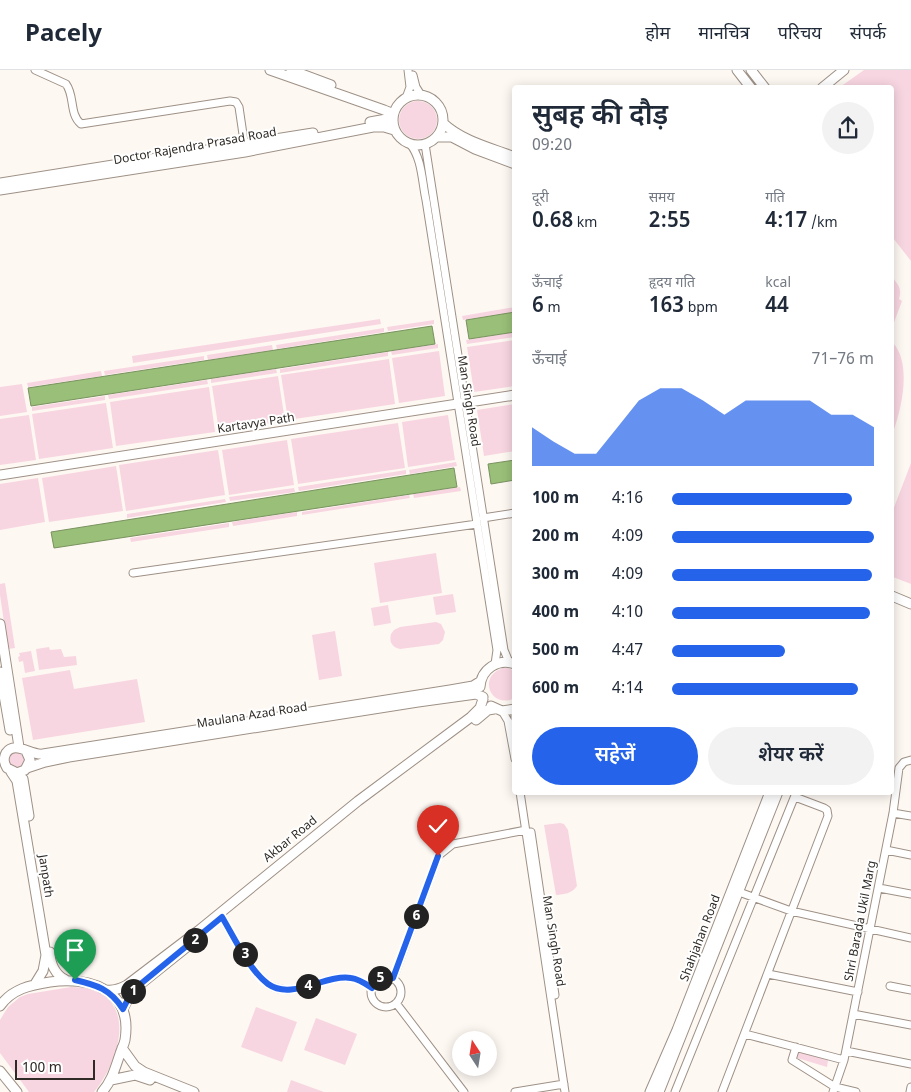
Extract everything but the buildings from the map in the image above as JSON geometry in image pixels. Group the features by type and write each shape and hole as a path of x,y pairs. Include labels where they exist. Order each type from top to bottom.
{"main road":[{"path":"270,70 389,112 398,137 414,146 425,144 437,137 452,137 475,149 512,163"},
{"path":"292,70 389,106 421,95 434,101 442,113 443,123 437,137"},
{"path":"737,70 749,85"},
{"path":"751,70 763,85"},
{"path":"826,85 844,70"},
{"path":"392,118 402,101"},
{"name":"Doctor Rajendra Prasad Road","path":"0,183 245,148 392,118"},
{"path":"443,123 451,130 467,138 512,156"},
{"name":"Doctor Rajendra Prasad Road","path":"0,190 374,127 394,130"},
{"name":"Kartavya Path","path":"0,476 512,395"},
{"path":"894,597 911,604"},
{"path":"0,624 19,749"},
{"path":"512,663 495,664 484,674 480,690 483,698 498,710 512,709"},
{"path":"0,672 19,749 30,760 25,770 17,773 6,770 2,757 8,751 19,749"},
{"name":"Maulana Azad Road","path":"19,749 38,755 93,747 450,690 473,686 481,681"},
{"name":"Maulana Azad Road","path":"25,770 45,762 69,757 409,703 476,694 483,698"},
{"name":"Akbar Road","path":"106,990 112,991 127,985 191,937 358,801 471,717 480,708 483,698"},
{"name":"Akbar Road","path":"123,1009 132,991 361,806 484,714 498,710"},
{"name":"Janpath","path":"6,770 17,781 46,954 43,971 35,984"},
{"name":"Janpath","path":"25,770 22,774 50,959 56,972 66,980"},
{"name":"Shahjahan Road","path":"650,1092 677,1030 769,795"},
{"name":"Shahjahan Road","path":"659,1092 777,795"},
{"path":"2,1003 17,990 35,984 66,980 91,984 106,990 116,998 123,1009 125,1041 111,1080 102,1092"},
{"path":"122,1048 135,1066 144,1072 194,1092"},
{"path":"0,1084 1,1072"},
{"path":"1,1072 14,1092"},
{"path":"111,1080 135,1075 180,1092"}],"street":[{"path":"35,70 66,84 74,115 81,124 230,101 236,102 239,107 245,148"},
{"path":"402,101 410,87 408,70"},
{"path":"412,70 416,87 421,95"},
{"name":"Man Singh Road","path":"410,144 418,157 423,182 483,518 504,650 512,663"},
{"name":"Man Singh Road","path":"425,144 462,403 477,524 497,650 495,664"},
{"path":"483,518 512,513"},
{"path":"133,573 477,524"},
{"path":"498,710 508,721 512,743"},
{"name":"Shri Barada Ukil Marg","path":"834,1089 844,1060 854,1014 893,813 899,768 904,762 911,760"},
{"name":"Man Singh Road","path":"520,795 566,1092"},
{"name":"Man Singh Road","path":"524,795 570,1092"},
{"path":"675,1092 796,795 824,808 828,816 722,1092"},
{"path":"893,813 911,816"},
{"path":"393,978 438,856 453,844 526,830"},
{"path":"886,850 911,855"},
{"path":"878,888 911,894"},
{"path":"739,892 791,911 911,938"},
{"path":"222,917 256,972 268,984 276,988 290,990 345,978 358,980 372,988"},
{"path":"768,974 858,992"},
{"path":"381,978 393,978 400,987 401,993 396,1003 391,1006 380,1005 372,997 372,988 376,981 381,978"},
{"path":"890,986 911,990"},
{"path":"396,1003 464,1092"},
{"path":"854,1014 911,1025"},
{"path":"745,1034 844,1060"},
{"path":"796,1048 792,1060 834,1089 856,1092"},
{"path":"846,1051 911,1064"},
{"path":"515,1092 564,1084"},
{"path":"910,1092 911,1086"}],"shaded area":[{"path":"864,70 911,70 911,261 894,239 894,85 843,85"},
{"path":"418,101 431,107 437,120 431,133 418,139 405,133 399,120 405,107"},
{"path":"894,279 899,288 899,299 902,301 894,322"},
{"path":"512,308 512,312 463,320 462,316"},
{"path":"512,312 512,332 469,339 466,320"},
{"path":"380,319 381,324 133,363 132,356"},
{"path":"434,320 434,324 388,331 387,327"},
{"path":"432,326 435,344 31,406 28,388"},
{"path":"384,328 384,332 277,349 276,345"},
{"path":"512,332 512,337 467,344 466,340"},
{"path":"512,340 512,386 474,392 467,347"},
{"path":"438,344 438,348 392,355 391,351"},
{"path":"894,344 899,351 904,372 900,409 894,429"},
{"path":"272,345 273,350 208,360 207,355"},
{"path":"439,351 445,396 399,403 392,358"},
{"path":"388,352 388,356 280,373 280,369"},
{"path":"204,356 204,360 105,375 104,371"},
{"path":"389,359 395,404 288,420 281,375"},
{"path":"276,369 277,373 211,383 211,379"},
{"path":"101,371 102,376 28,387 27,383"},
{"path":"278,376 285,421 219,431 212,386"},
{"path":"207,380 208,384 109,399 108,395"},
{"path":"22,384 27,412 0,416 0,387"},
{"path":"209,387 215,432 116,446 110,402"},
{"path":"105,396 105,400 32,411 32,407"},
{"path":"106,403 113,448 39,459 32,414"},
{"path":"512,404 512,451 484,456 477,410"},
{"path":"29,415 36,460 0,465 0,419"},
{"path":"448,415 455,460 408,467 402,422"},
{"path":"398,423 405,468 298,484 291,439"},
{"path":"287,440 294,485 229,495 222,450"},
{"path":"218,450 225,495 126,511 119,465"},
{"path":"512,460 512,480 491,484 488,464"},
{"path":"456,462 457,466 410,474 409,470"},
{"path":"911,463 911,584 894,577 894,507"},
{"path":"116,466 123,511 49,522 42,478"},
{"path":"454,468 457,487 54,548 51,532"},
{"path":"406,470 406,474 299,491 298,487"},
{"path":"38,478 45,522 0,530 0,484"},
{"path":"460,487 461,491 414,498 413,494"},
{"path":"294,488 295,492 230,501 229,497"},
{"path":"409,495 410,498 302,515 302,512"},
{"path":"225,499 226,502 127,518 127,514"},
{"path":"297,512 297,516 233,526 232,522"},
{"path":"229,523 229,527 131,542 130,538"},
{"path":"436,553 442,593 380,603 374,563"},
{"path":"5,583 15,648 8,649 0,595 0,584"},
{"path":"453,594 456,612 436,615 433,597"},
{"path":"388,605 391,623 374,626 371,608"},
{"path":"436,622 441,624 445,632 443,640 439,644 400,649 392,644 391,634 400,627"},
{"path":"335,631 342,676 319,680 312,635"},
{"path":"49,647 50,650 61,649 64,657 76,656 77,665 39,670 36,649"},
{"path":"31,651 35,671 25,673 23,661 19,662 19,653"},
{"path":"503,668 512,670 512,699 507,701 500,700 490,691 490,678 495,672"},
{"path":"70,670 74,689 137,679 145,722 33,740 22,678"},
{"path":"17,752 23,754 25,760 23,766 17,768 11,766 9,760 11,754"},
{"path":"564,824 568,830 577,886 570,892 556,895 544,825"},
{"path":"71,987 93,990 108,998 116,1011 119,1026 118,1043 113,1060 94,1092 29,1092 0,1053 0,1020 8,1007 20,997"},
{"path":"256,1007 297,1022 282,1062 241,1047"},
{"path":"316,1018 357,1034 345,1065 304,1050"},
{"path":"799,1051 828,1060 827,1067 797,1058"},
{"path":"291,1080 324,1092 287,1092"}],"route":[{"path":"75,980 106,990 116,998 123,1009 132,991 222,917 256,972 268,984 276,988 290,990 345,978 358,980 372,988 376,981 381,978 393,978 438,856"}]}
